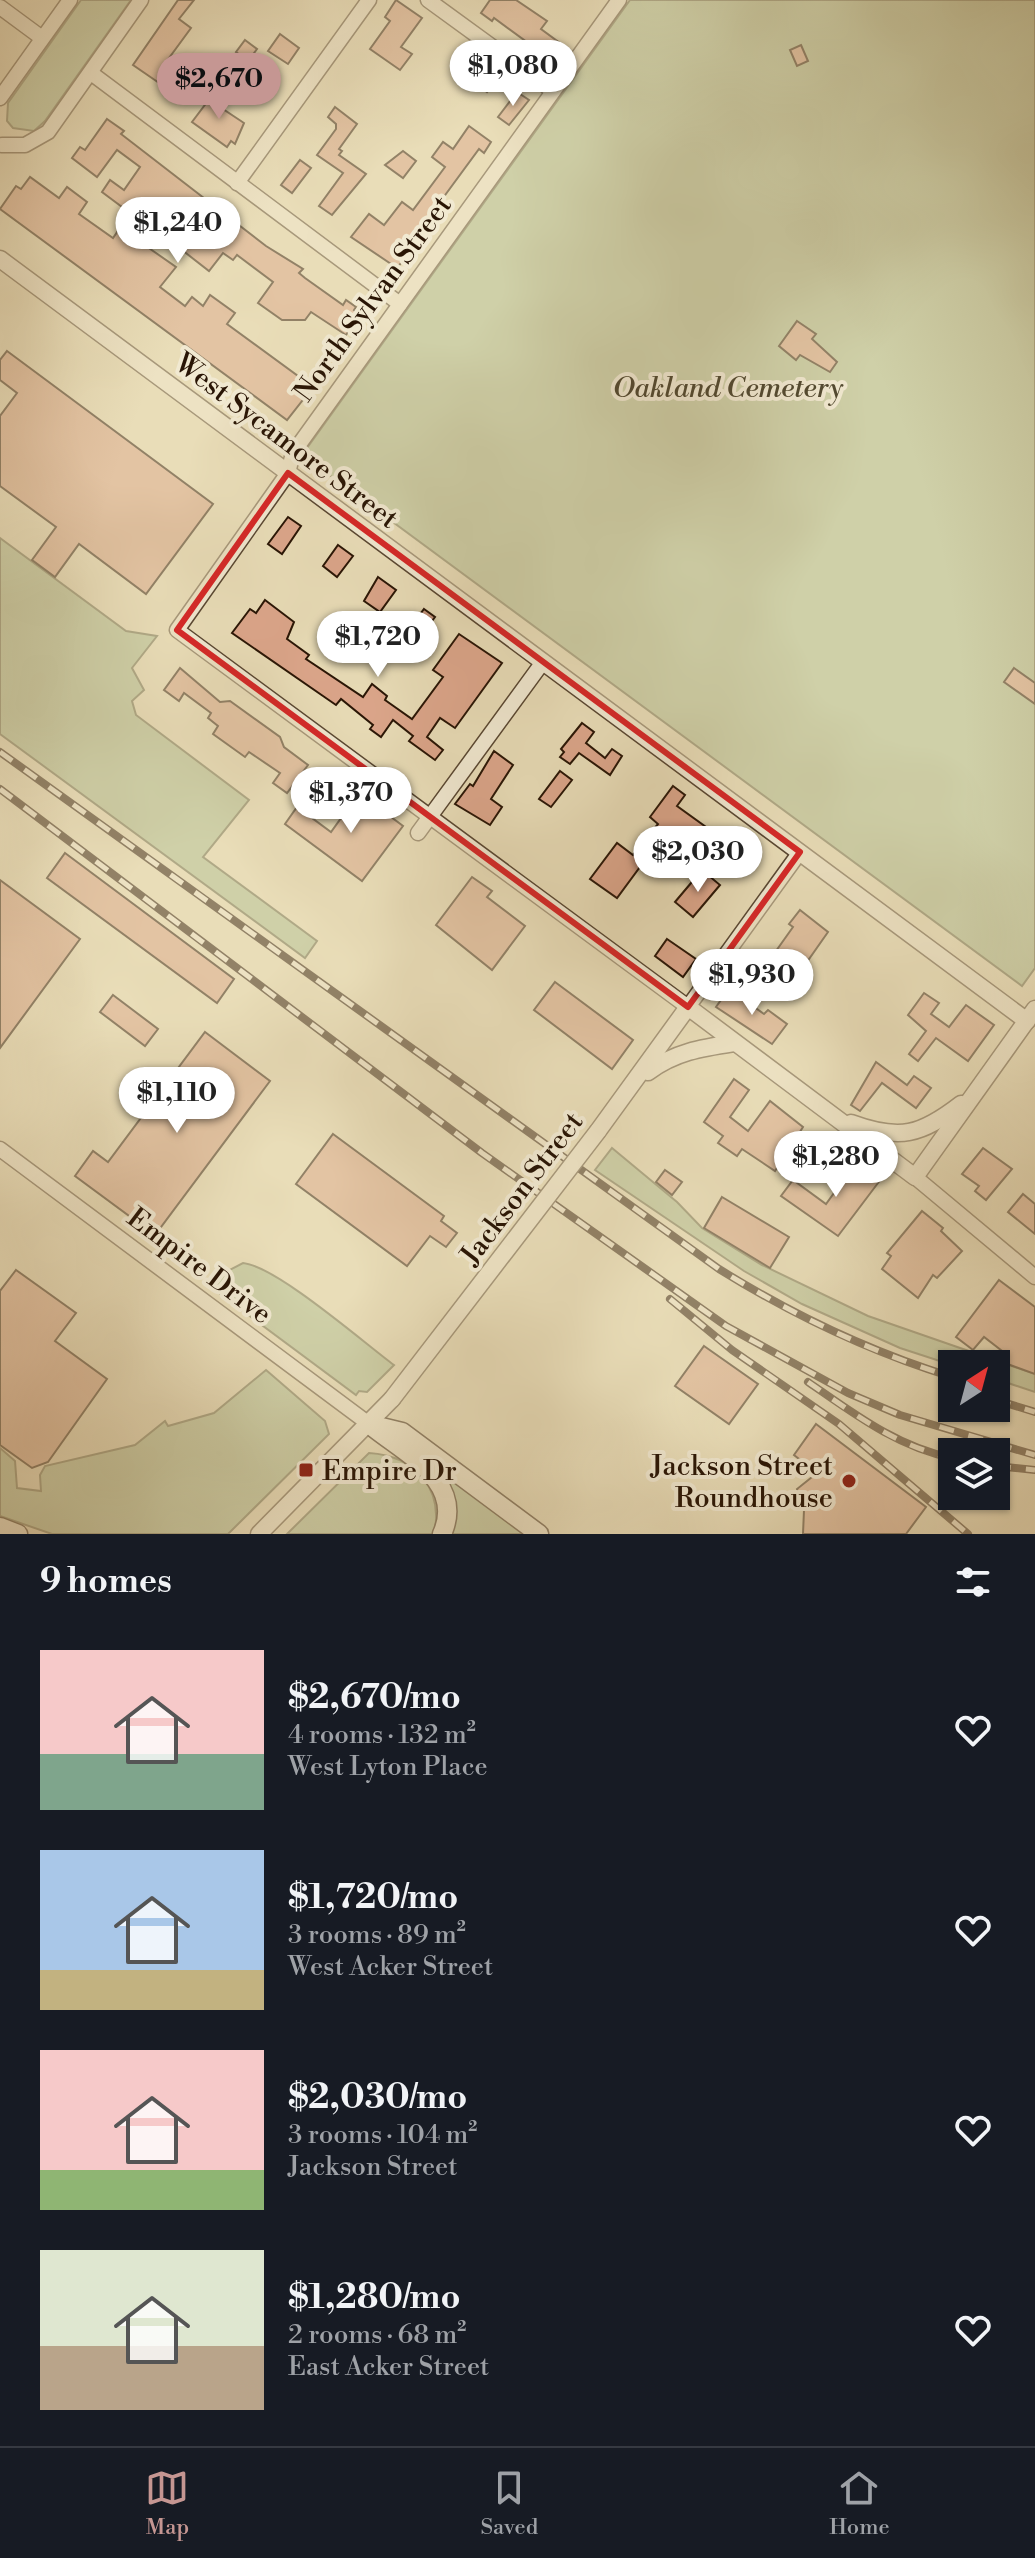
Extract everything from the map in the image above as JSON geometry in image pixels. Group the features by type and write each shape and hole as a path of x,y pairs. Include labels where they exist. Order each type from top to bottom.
{"main road":[{"path":"369,1424 438,1479 448,1509 442,1534"},
{"path":"369,1424 402,1432 539,1534"},
{"path":"0,1527 18,1534"}],"street":[{"path":"0,98 70,0"},
{"path":"1,142 25,145 48,132 141,0"},
{"path":"237,183 369,0"},
{"path":"428,0 553,91"},
{"name":"North Sylvan Street","path":"430,815 177,630 288,473 293,453 619,0"},
{"path":"0,7 42,38"},
{"path":"91,73 400,304"},
{"name":"West Sycamore Street","path":"0,259 800,852 1031,1015"},
{"path":"418,833 543,662"},
{"path":"430,815 915,1177 1035,1277"},
{"name":"Jackson Street","path":"259,1534 392,1399 598,1131 800,852"},
{"path":"915,1177 1031,1015"},
{"path":"633,1083 666,1059 692,1049 734,1043"},
{"path":"834,1118 870,1130 900,1135 927,1129 975,1093"},
{"name":"Empire Drive","path":"0,1149 369,1424"}],"highlighted area":[{"path":"288,473 800,852 688,1007 177,630"}],"green space":[{"path":"81,0 131,0 45,121 34,131 13,128 7,121 8,103"},
{"name":"Oakland Cemetery","path":"630,0 1035,0 1035,968 1022,986 302,455"},
{"path":"0,538 126,631 157,636 132,668 144,690 132,701 136,715 249,800 203,857 317,941 305,958 0,734"},
{"path":"612,1148 677,1202 702,1228 762,1265 868,1316 966,1350 938,1350 938,1360 900,1348 802,1304 744,1271 595,1170"},
{"path":"243,1263 258,1267 297,1291 394,1365 367,1392 359,1391 356,1395 220,1294 217,1284 222,1274"},
{"path":"1010,1365 1035,1374 1035,1392 1010,1384"},
{"path":"266,1370 325,1421 329,1434 228,1534 52,1534 0,1516 0,1448 15,1461 17,1488 41,1491 40,1475 45,1466 135,1445 165,1421 168,1426 214,1413"},
{"path":"369,1453 400,1461 423,1478 435,1503 434,1534 287,1534"},
{"path":"445,1473 526,1534 452,1534 455,1504 443,1476"}],"building":[{"path":"178,0 194,0 179,19 191,28 161,69 170,75 162,85 133,65"},
{"path":"396,0 422,18 401,47 412,54 400,70 370,49 390,21 385,17"},
{"path":"490,0 516,0 547,21 541,29 564,46 553,61 494,18 492,21 481,13"},
{"path":"280,34 299,48 288,64 268,51"},
{"path":"245,40 257,49 248,61 236,52"},
{"path":"801,45 808,61 797,66 790,50"},
{"path":"488,71 498,78 487,92 478,85"},
{"path":"258,75 271,84 263,96 250,87"},
{"path":"517,92 529,100 509,125 498,117"},
{"path":"214,93 228,103 223,109 244,123 235,144 231,141 227,147 192,122"},
{"path":"335,107 357,124 339,149 342,151 339,155 366,174 332,215 319,206 343,173 317,155 336,129 336,124 328,117"},
{"path":"107,119 124,131 121,134 266,246 303,269 299,273 305,278 343,305 346,300 356,307 354,310 360,315 346,335 311,312 305,320 282,320 258,303 273,282 237,255 233,260 223,253 209,271 182,250 196,230 170,212 146,246 176,267 160,287 185,306 192,297 203,306 210,295 235,313 227,324 313,387 287,420 0,209 16,186 21,189 30,177 59,198 67,187 87,202 79,214 113,238 130,213 102,192 110,180 124,190 140,167 117,150 97,177 72,158 80,147 85,150"},
{"path":"469,126 491,142 484,153 479,149 429,217 435,222 397,268 351,237 369,214 384,225 402,202 413,210 445,167 432,157 443,142 453,149"},
{"path":"403,151 416,161 403,178 385,165"},
{"path":"300,160 311,168 292,193 281,185"},
{"path":"797,321 816,334 812,339 837,362 830,372 800,355 796,360 779,346"},
{"path":"7,351 213,504 146,594 79,544 55,577 32,560 56,527 0,486 0,416 17,393 0,380 0,360"},
{"path":"288,517 301,526 282,554 268,544"},
{"path":"338,545 353,556 337,577 323,566"},
{"path":"378,577 396,590 380,612 364,601"},
{"path":"265,600 294,622 287,639 309,655 306,659 363,697 372,684 387,696 385,700 412,719 443,677 433,670 459,634 502,663 455,728 440,718 427,737 443,750 435,760 409,741 413,736 393,720 381,737 370,729 373,725 341,699 336,705 232,633 250,609 256,613"},
{"path":"424,609 435,617 420,637 409,629"},
{"path":"180,668 220,702 230,701 280,737 284,747 308,765 287,793 273,783 280,773 249,752 245,757 213,734 218,726 208,718 211,713 184,693 179,701 164,690"},
{"path":"1014,668 1035,683 1035,704 1004,682"},
{"path":"582,723 594,732 586,743 605,758 612,749 622,756 610,775 579,753 570,764 560,757 564,752 561,749"},
{"path":"494,751 513,765 491,799 502,807 490,825 455,804 470,784 473,786"},
{"path":"560,771 572,780 551,807 539,799"},
{"path":"673,786 685,795 677,806 706,827 686,854 667,840 655,856 651,852 617,898 590,879 617,843 633,855 658,824 650,817"},
{"path":"359,793 403,826 362,881 285,824 297,807 331,832"},
{"path":"65,853 234,979 217,1003 47,878"},
{"path":"702,870 720,885 693,917 675,902"},
{"path":"472,877 492,891 487,897 525,926 492,970 436,925"},
{"path":"0,880 80,939 0,1048"},
{"path":"800,910 828,932 802,969 776,951 793,927 789,924"},
{"path":"667,939 696,959 683,977 655,956"},
{"path":"555,982 633,1040 612,1069 534,1010"},
{"path":"729,989 764,1014 768,1010 787,1024 772,1044 716,1007"},
{"path":"924,993 939,1003 931,1014 949,1027 966,1005 994,1025 968,1061 936,1038 918,1061 909,1054 926,1031 908,1015"},
{"path":"113,995 158,1029 145,1046 100,1012"},
{"path":"205,1032 270,1081 155,1235 75,1176 93,1151 108,1162"},
{"path":"876,1062 907,1085 914,1076 931,1088 916,1108 882,1083 860,1111 851,1105"},
{"path":"734,1079 749,1090 730,1117 748,1131 770,1101 803,1127 775,1171 742,1149 737,1156 718,1143 723,1136 704,1122"},
{"path":"333,1134 444,1216 441,1221 457,1233 446,1247 430,1236 407,1266 296,1184"},
{"path":"983,1148 1012,1169 986,1200 975,1191 979,1186 962,1174"},
{"path":"857,1161 881,1179 838,1236 781,1196 793,1180 826,1204"},
{"path":"665,1170 682,1182 672,1195 656,1182"},
{"path":"1023,1194 1035,1204 1035,1234 1008,1212"},
{"path":"722,1197 789,1237 770,1268 704,1228"},
{"path":"922,1211 943,1228 941,1231 962,1251 937,1278 933,1275 918,1298 882,1269 891,1256 887,1253"},
{"path":"16,1270 76,1313 55,1341 107,1379 48,1462 32,1468 0,1445 0,1291"},
{"path":"999,1280 1035,1307 1035,1374 1010,1365 1010,1350 1001,1350 984,1337 973,1350 956,1337"},
{"path":"704,1346 758,1384 729,1424 675,1386"},
{"name":"Jackson Street Roundhouse","path":"816,1424 926,1507 906,1534 803,1534 804,1510 797,1489 817,1473 794,1455"}],"railway":[{"path":"0,752 719,1269 775,1302 832,1330 938,1372"},
{"path":"0,789 482,1153 726,1326 848,1393 900,1415 1035,1455"},
{"path":"670,1299 732,1350 839,1424 968,1534"},
{"path":"808,1382 894,1437 938,1454"},
{"path":"1010,1404 1035,1412"},
{"path":"1010,1467 1035,1470"}],"place":[{"name":"Empire Dr","path":"306,1470"},
{"name":"Jackson Street Roundhouse","path":"849,1481"}]}
